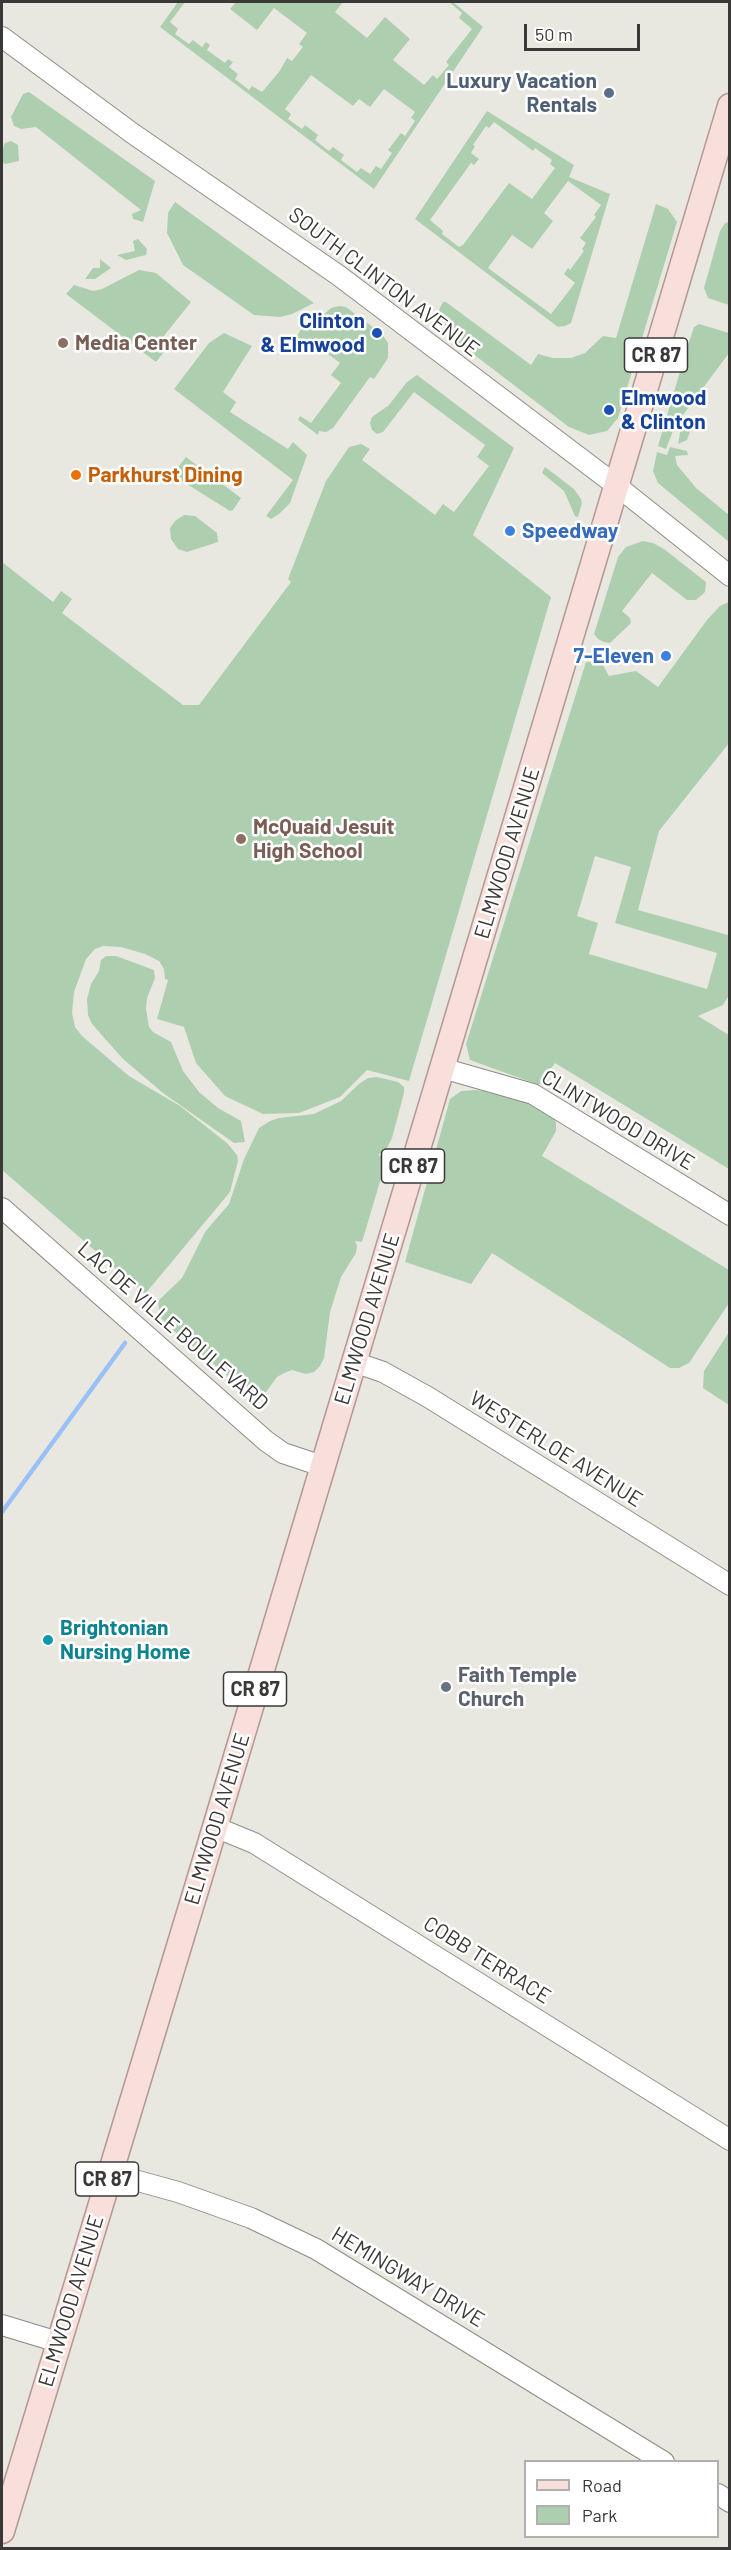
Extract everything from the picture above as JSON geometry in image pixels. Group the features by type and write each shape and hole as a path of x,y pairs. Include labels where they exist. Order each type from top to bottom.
{"main road":[{"name":"ELMWOOD AVENUE","path":"2,2531 215,1827 729,106"}],"street":[{"name":"SOUTH CLINTON AVENUE","path":"2,37 132,133 316,260 617,486 729,576"},
{"name":"CLINTWOOD DRIVE","path":"442,1068 533,1094 729,1215"},
{"name":"LAC DE VILLE BOULEVARD","path":"2,1208 266,1440 283,1453 322,1466"},
{"name":"WESTERLOE AVENUE","path":"354,1362 382,1372 422,1394 729,1585"},
{"name":"COBB TERRACE","path":"215,1827 255,1843 729,2140"},
{"name":"HEMINGWAY DRIVE","path":"109,2173 178,2192 252,2218 316,2249 661,2460"},
{"path":"2,2325 58,2342"}],"green space":[{"path":"178,2 185,2 170,22 178,29 175,34 189,44 193,40 202,47 206,42 210,45 207,50 225,63 228,59 233,62 229,67 238,74 235,79 249,90 252,86 262,92 279,72 287,58 292,61 303,47 299,44 307,33 274,8 257,30 230,9 236,2 343,2 335,12 367,38 385,17 410,39 393,60 424,85 433,75 437,79 449,65 446,62 472,29 459,18 462,13 449,2 453,2 483,27 374,189 160,27","holes":["311,75 353,106 359,99 370,107 384,89 415,112 411,118 415,121 405,136 401,133 388,150 392,153 381,169 376,166 370,174 361,168 357,172 341,160 344,155 333,147 329,151 315,140 318,135 305,125 302,129 288,119 291,114 285,109"]},
{"path":"29,92 155,181 143,222 133,219 132,214 141,210 36,127 21,129 14,126 11,117 23,94"},
{"path":"487,111 574,165 569,177 610,194 571,323 558,327 415,219","holes":["494,122 533,151 535,148 552,160 550,164 555,168 532,199 509,183 463,245 459,247 442,234 443,231 430,220 471,163 474,165 479,159 471,153 475,146 473,145 486,126 489,128","568,181 601,205 594,215 596,217 580,238 586,243 582,249 584,251 570,270 568,268 564,274 575,283 551,314 488,268 512,235 532,249 553,221 544,213"]},
{"path":"11,141 18,145 19,161 5,164 2,162 2,151 5,143"},
{"path":"175,202 314,303 280,317 254,315 183,265 167,233 168,213"},
{"path":"656,204 668,209 677,222 618,418 607,431 589,435 569,427 443,331 439,310 443,302 446,302 531,365 538,354 553,358 571,358 585,353 603,336 616,338"},
{"path":"729,222 729,305 708,298 704,288 720,231 725,223"},
{"path":"138,239 147,249 146,255 126,260 117,255 135,251 133,241"},
{"path":"100,259 111,268 95,279 85,279 93,268 100,268"},
{"path":"139,270 156,273 191,302 159,342 167,348 156,362 66,294 74,285 93,291 102,289"},
{"path":"346,307 382,334 388,343 388,358 374,379 370,377 333,428 326,432 319,431 318,435 298,420 300,416 311,423 341,383 331,375 340,363 309,340 300,350 297,350 294,342 301,329 316,321 331,308"},
{"path":"699,324 729,333 729,353 680,419 691,429 687,440 678,444 681,428 675,426 666,449 658,446 694,327"},
{"path":"224,333 252,346 223,392 236,402 230,412 288,449 293,442 307,455 290,503 271,519 266,516 293,480 174,389 209,343"},
{"path":"417,375 514,448 473,535 551,597 409,1081 367,1070 340,1097 299,1113 263,1114 225,1096 196,1063 184,1027 157,1019 168,980 165,979 164,969 159,961 121,947 103,946 95,949 86,959 74,992 72,1013 75,1027 82,1036 129,1076 180,1106 227,1143 237,1155 238,1161 230,1192 145,1294 2,1170 2,562 53,602 61,591 72,599 62,613 183,705 199,705 291,582 288,579 326,481 349,447 361,444 370,449 362,460 435,515 443,504 454,512 489,466 477,457 485,445 414,392 383,432 377,434 372,430 370,423 372,417 388,406 407,382"},
{"path":"670,447 687,451 688,455 675,456 677,465 696,488 729,515 729,542 658,483 653,471 657,452 667,455"},
{"path":"186,457 241,498 233,510 230,511 182,481 179,483 175,471"},
{"path":"545,467 574,489 581,499 578,517 575,516 564,491 542,473"},
{"path":"184,515 195,516 217,533 218,542 187,552 178,549 171,539 170,528"},
{"path":"643,541 664,549 706,582 705,592 696,600 687,600 652,573 622,611 630,618 631,623 610,643 604,642 594,634 618,557 626,547"},
{"path":"729,602 729,743 659,831 638,910 728,935 729,995 723,1005 698,1016 729,1035 729,1169 555,1063 539,1085 470,1060 466,1044 586,662 603,665 609,676 636,671 658,687 707,620 720,606","holes":["595,856 631,867 615,923 717,953 707,989 589,954 598,923 577,916"]},
{"path":"106,956 116,956 154,970 155,978 147,998 146,1009 149,1027 153,1032 171,1042 183,1071 199,1092 218,1108 241,1121 245,1142 234,1143 163,1093 123,1059 92,1024 88,1015 87,999 91,984 99,971 101,960"},
{"path":"377,1077 398,1082 404,1087 404,1093 392,1138 387,1148 378,1155 387,1158 362,1242 355,1241 356,1253 341,1277 330,1312 324,1358 314,1372 306,1374 292,1370 284,1373 277,1377 266,1392 255,1396 247,1392 173,1330 160,1317 158,1301 182,1278 205,1232 229,1204 244,1159 259,1128 279,1118 314,1114 341,1101 368,1078"},
{"path":"476,1090 505,1094 552,1111 556,1131 542,1156 729,1270 729,1303 689,1363 679,1368 670,1368 492,1253 471,1284 405,1262 450,1099 461,1091"},
{"path":"729,1332 730,1405 703,1388 704,1371"}],"waterway":[{"path":"2,1512 125,1343"}],"place":[{"name":"Luxury Vacation Rentals","path":"609,93"},
{"name":"Clinton & Elmwood","path":"377,333"},
{"name":"Media Center","path":"63,343"},
{"name":"Elmwood & Clinton","path":"609,410"},
{"name":"Parkhurst Dining","path":"76,475"},
{"name":"Speedway","path":"510,531"},
{"name":"7-Eleven","path":"666,656"},
{"name":"McQuaid Jesuit High School","path":"241,839"},
{"name":"Brightonian Nursing Home","path":"48,1640"},
{"name":"Faith Temple Church","path":"446,1687"}]}
